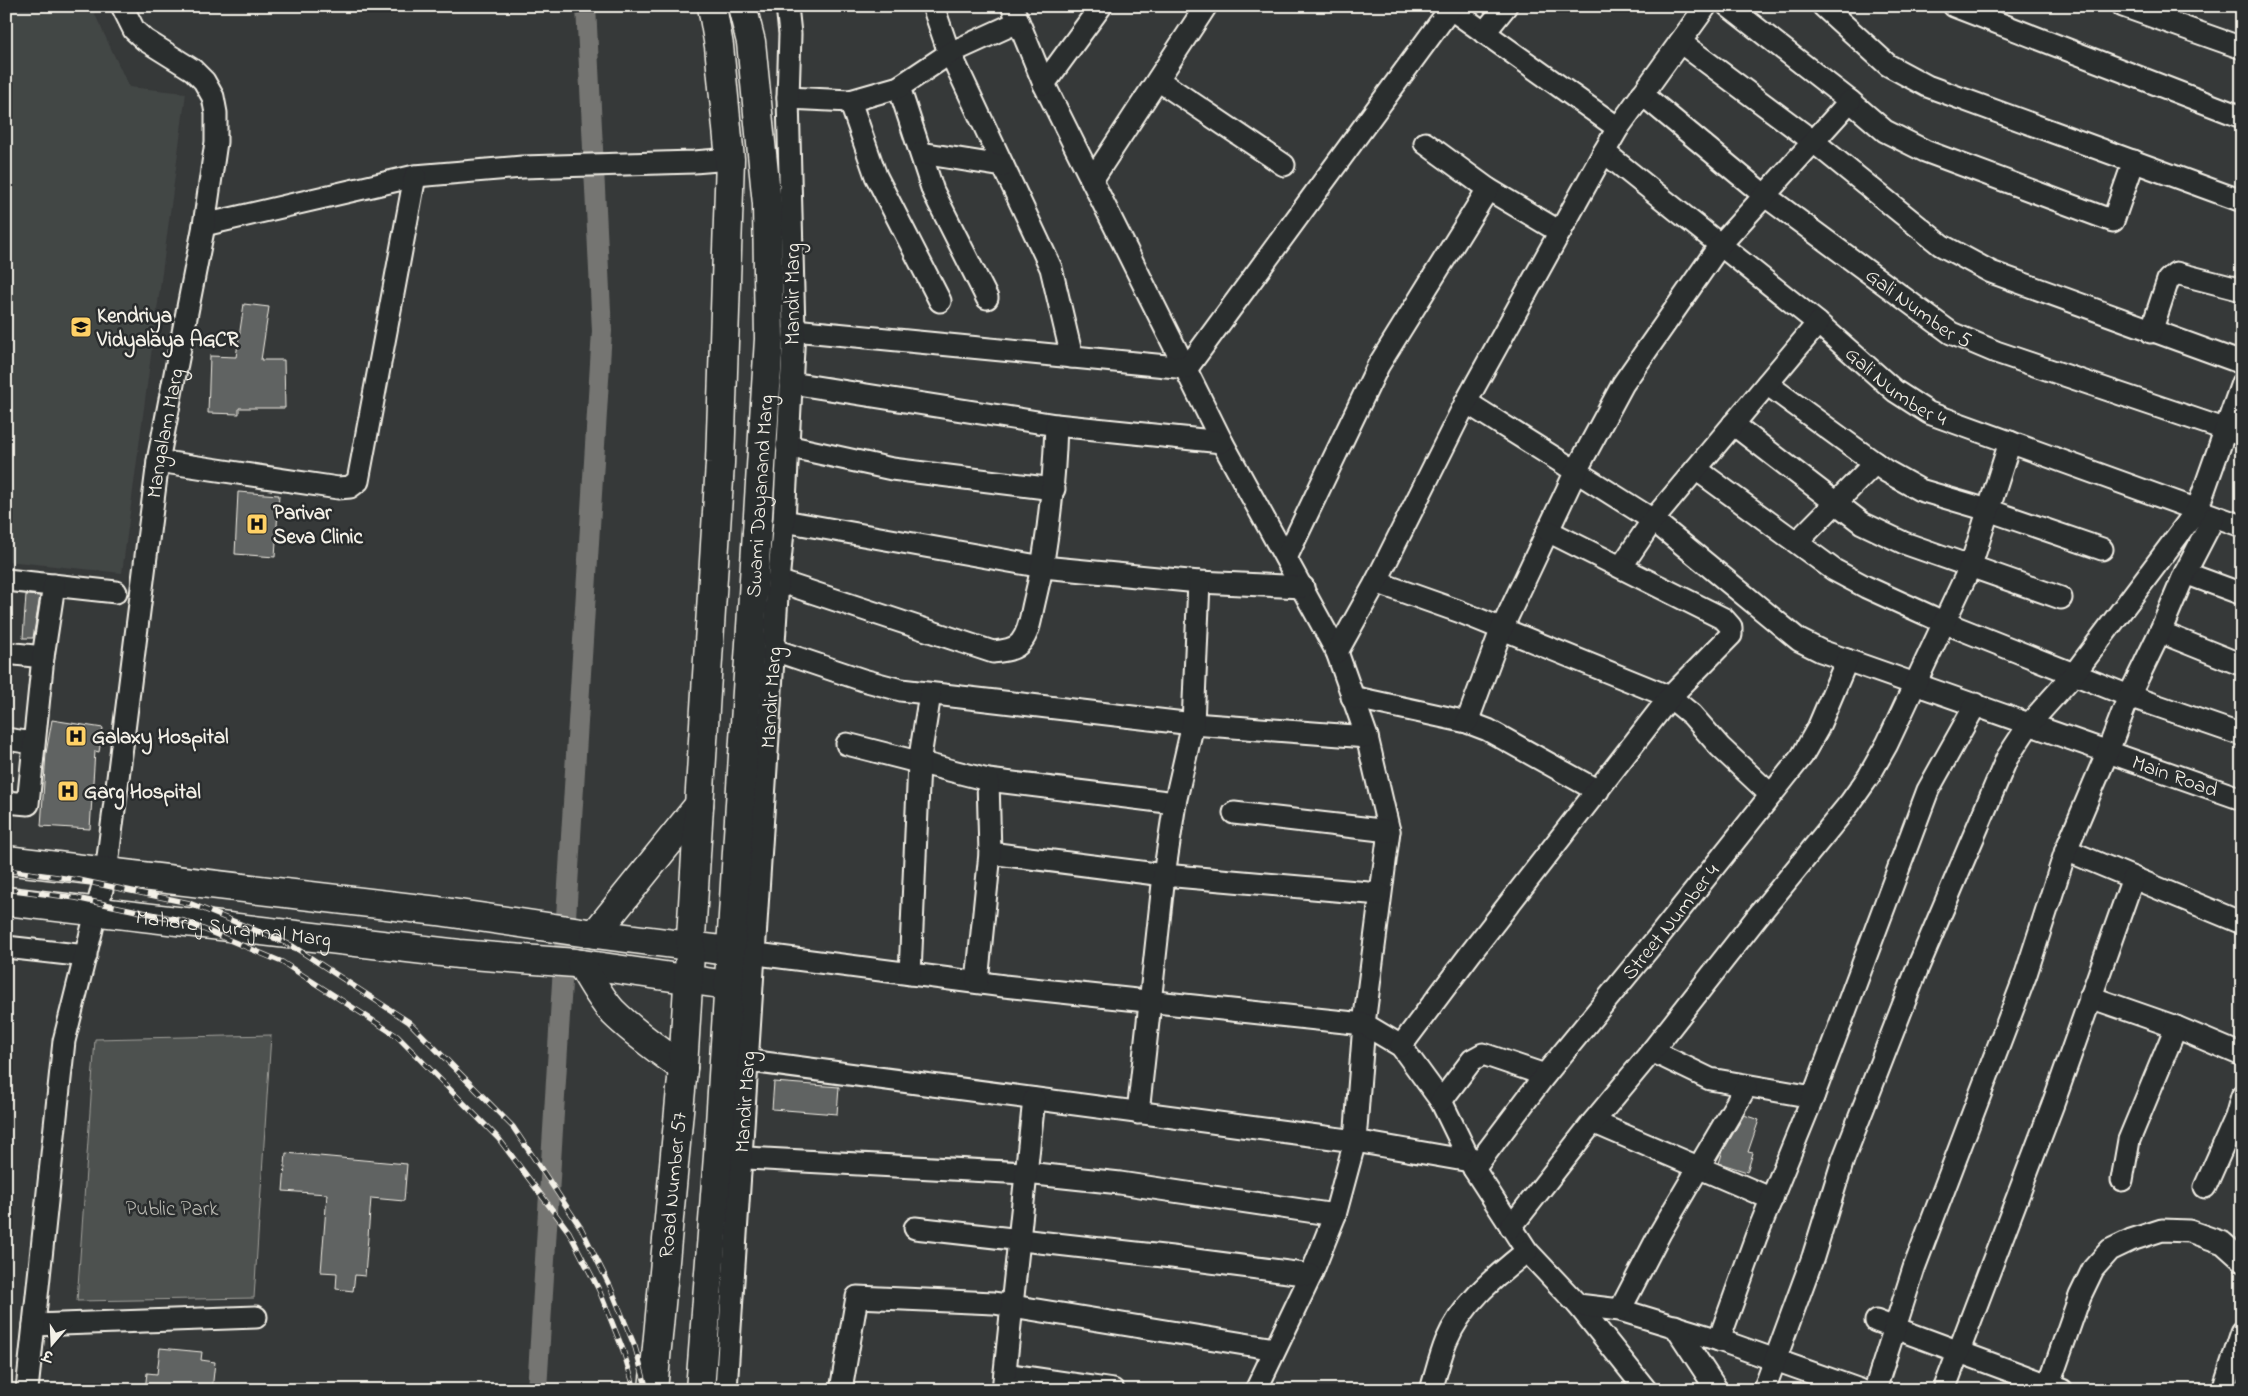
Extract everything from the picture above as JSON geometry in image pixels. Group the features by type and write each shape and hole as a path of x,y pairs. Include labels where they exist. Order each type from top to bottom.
{"main road":[{"name":"Swami Dayanand Marg","path":"689,980 720,464 730,159 719,46 712,6"},
{"name":"Swami Dayanand Marg","path":"727,985 742,952 769,338 767,204 751,42 742,6"},
{"path":"595,934 699,805"},
{"name":"Maharaj Surajmal Marg","path":"6,860 438,911 595,934 742,952"},
{"name":"Maharaj Surajmal Marg","path":"6,901 459,954 578,963 727,985"},
{"path":"578,963 613,1012 638,1034 683,1068"},
{"name":"Road Number 57","path":"653,1390 683,1068 689,980"},
{"name":"Road Number 57","path":"700,1390 730,1157 735,1059 727,985"}],"street":[{"name":"Mangalam Marg","path":"27,1390 64,1041 106,873 158,461 204,225 216,142 216,113 213,96 204,81 193,70 145,40 134,30 122,6"},
{"name":"Mandir Marg","path":"735,1059 742,952 774,650 784,521 794,330 788,98 790,34 787,6"},
{"path":"933,6 950,54 1051,268 1072,357"},
{"path":"1044,84 1101,6"},
{"path":"1092,180 1206,6"},
{"path":"1484,33 1506,6"},
{"path":"1337,652 1376,582 1466,402 1604,152 1618,128 1706,6"},
{"path":"1728,6 1850,101 1885,131 1910,144 2112,221 2134,162"},
{"path":"1823,6 1888,65 1927,86 2242,201"},
{"path":"1954,6 2242,117"},
{"path":"2123,6 2241,45"},
{"path":"1187,368 1449,7 1618,128"},
{"path":"788,98 850,101 899,86 1015,14 1044,84 1187,368 1222,442 1337,652 1367,737 1389,831 1364,1024 1354,1141 1335,1215 1311,1275 1256,1390"},
{"path":"1680,42 1814,142 1941,245 1991,272 2151,332 2242,363"},
{"path":"1158,80 1284,165"},
{"path":"899,86 933,191 986,298"},
{"name":"Gali Number 5","path":"1642,94 1764,195 1951,333 1996,352 2234,432"},
{"path":"850,101 876,176 940,301"},
{"path":"1467,722 1502,628 1576,471 1623,384 1720,245 1850,101"},
{"path":"1425,143 1488,188 1560,232"},
{"name":"Gali Number 4","path":"1604,152 1818,323 1894,391 1929,413 2242,526"},
{"path":"921,153 1003,166"},
{"path":"204,225 415,176 522,167 694,162 730,159"},
{"path":"158,461 338,488 350,487 358,481 415,176"},
{"path":"1286,558 1378,366 1488,188"},
{"path":"2151,332 2168,280 2176,273 2242,290"},
{"path":"1621,567 1652,520 1818,323"},
{"path":"794,330 1187,368"},
{"path":"791,383 1056,425 1222,442"},
{"path":"1875,1390 1885,1324 2023,983 2066,850 2129,696 2160,632 2185,573 2234,432 2242,383"},
{"path":"1767,384 1875,463 1920,490 1988,510 2102,549"},
{"name":"Main Road","path":"1466,402 1652,520 1799,640 1820,651 1976,704 2242,799"},
{"path":"1734,424 1862,523 1904,543 2062,598"},
{"path":"778,581 993,652 1009,650 1021,644 1027,632 1043,567 1054,490 1056,425"},
{"path":"1511,1227 1864,783 1887,744 1971,565 2010,442"},
{"path":"787,446 892,469 1054,490"},
{"path":"1797,542 1875,463"},
{"path":"1696,469 1834,570 1854,581 1943,622 2129,696 2242,734"},
{"path":"1764,1390 1813,1257 1843,1160 1918,967 2006,758 2030,723 2074,674 2206,513"},
{"path":"784,521 1043,567 1199,582 1303,587"},
{"path":"1401,1046 1470,954 1670,697 1728,640 1732,632 1731,627 1724,619 1548,531"},
{"path":"2185,573 2242,594"},
{"path":"6,580 116,592"},
{"path":"1138,1113 1164,875 1176,803 1193,724 1199,582"},
{"path":"1376,582 1502,628 1670,697 1692,715 1720,747 1771,794"},
{"path":"6,802 28,804 43,657 54,585"},
{"path":"2160,632 2242,665"},
{"path":"774,650 863,680 901,690 1193,724 1367,737"},
{"path":"6,653 43,657"},
{"name":"Street Number 4","path":"1472,1165 1802,756 1818,728 1847,660"},
{"path":"910,974 919,763 930,694"},
{"path":"1352,697 1467,722 1507,738 1598,791"},
{"path":"1719,1340 1813,1097 1928,790 1976,704"},
{"path":"6,739 34,743"},
{"path":"847,744 988,780 1176,803"},
{"path":"977,982 990,853 988,780"},
{"path":"1234,813 1389,831"},
{"path":"2066,850 2242,923"},
{"path":"990,853 1164,875 1380,894"},
{"path":"1944,1390 2053,1104 2133,878"},
{"path":"6,946 86,956"},
{"path":"742,952 977,982 1364,1024 1401,1046 1441,1100 1472,1165 1527,1251 1578,1305 1646,1390"},
{"path":"2090,997 2176,1027 2242,1055"},
{"path":"2122,1180 2129,1140 2176,1027"},
{"path":"1652,1051 1710,1079 1746,1087 1813,1097"},
{"path":"1441,1100 1472,1060 1482,1054 1545,1075"},
{"path":"735,1059 1354,1141 1472,1165"},
{"path":"1620,1310 1660,1233 1746,1087"},
{"path":"2205,1187 2239,1118 2242,1096"},
{"path":"1034,1099 1004,1382 1113,1390"},
{"path":"1593,1122 1772,1200"},
{"path":"730,1157 1026,1173 1120,1183 1335,1215"},
{"name":"Mandir Marg","path":"726,1390 730,1157"},
{"path":"916,1228 1311,1275"},
{"path":"1885,1324 2053,1388 2080,1296 2093,1269 2110,1250 2131,1240 2162,1230 2189,1231 2223,1243 2242,1260"},
{"path":"1431,1390 1446,1342 1461,1315 1484,1287 1527,1251"},
{"path":"842,1390 857,1297 994,1303 1275,1349"},
{"path":"1578,1305 1620,1310 1675,1326 1860,1390"},
{"path":"34,1325 256,1317"},
{"path":"1675,1326 1716,1390"},
{"path":"2223,1390 2242,1332"}],"shaded area":[{"name":"Kendriya Vidyalaya AGCR","path":"6,6 91,6 129,87 186,93 122,573 6,561"}],"green space":[{"name":"Public Park","path":"271,1035 254,1298 77,1301 95,1039"}],"building":[{"path":"244,304 269,307 261,360 284,360 285,408 239,408 239,414 208,413 210,356 236,357"},
{"name":"Parivar Seva Clinic","path":"238,492 279,495 275,557 235,554"},
{"path":"26,595 40,596 33,638 23,638"},
{"name":"Garg Hospital","path":"52,720 103,728 99,752 95,751 90,829 41,826 46,753"},
{"path":"774,1082 839,1087 837,1114 772,1109"},
{"path":"1744,1115 1759,1120 1748,1152 1753,1153 1747,1172 1719,1163 1723,1151"},
{"path":"286,1153 407,1164 404,1201 371,1198 365,1276 355,1275 353,1291 336,1289 337,1273 321,1272 327,1194 283,1191"},
{"path":"160,1348 202,1352 201,1360 215,1362 212,1390 145,1390 147,1373 157,1374"}],"waterway":[{"path":"537,1390 602,331 586,6"}],"railway":[{"path":"6,870 79,880 189,903 291,945 409,1022 513,1127 581,1228 610,1286 635,1347 647,1390"},
{"path":"6,889 76,898 184,921 282,962 397,1036 499,1139 569,1232 599,1290 623,1350 635,1390"}],"place":[{"name":"Kendriya Vidyalaya AGCR","path":"81,327"},
{"name":"Parivar Seva Clinic","path":"257,524"},
{"name":"Galaxy Hospital","path":"76,736"},
{"name":"Garg Hospital","path":"68,791"}]}
